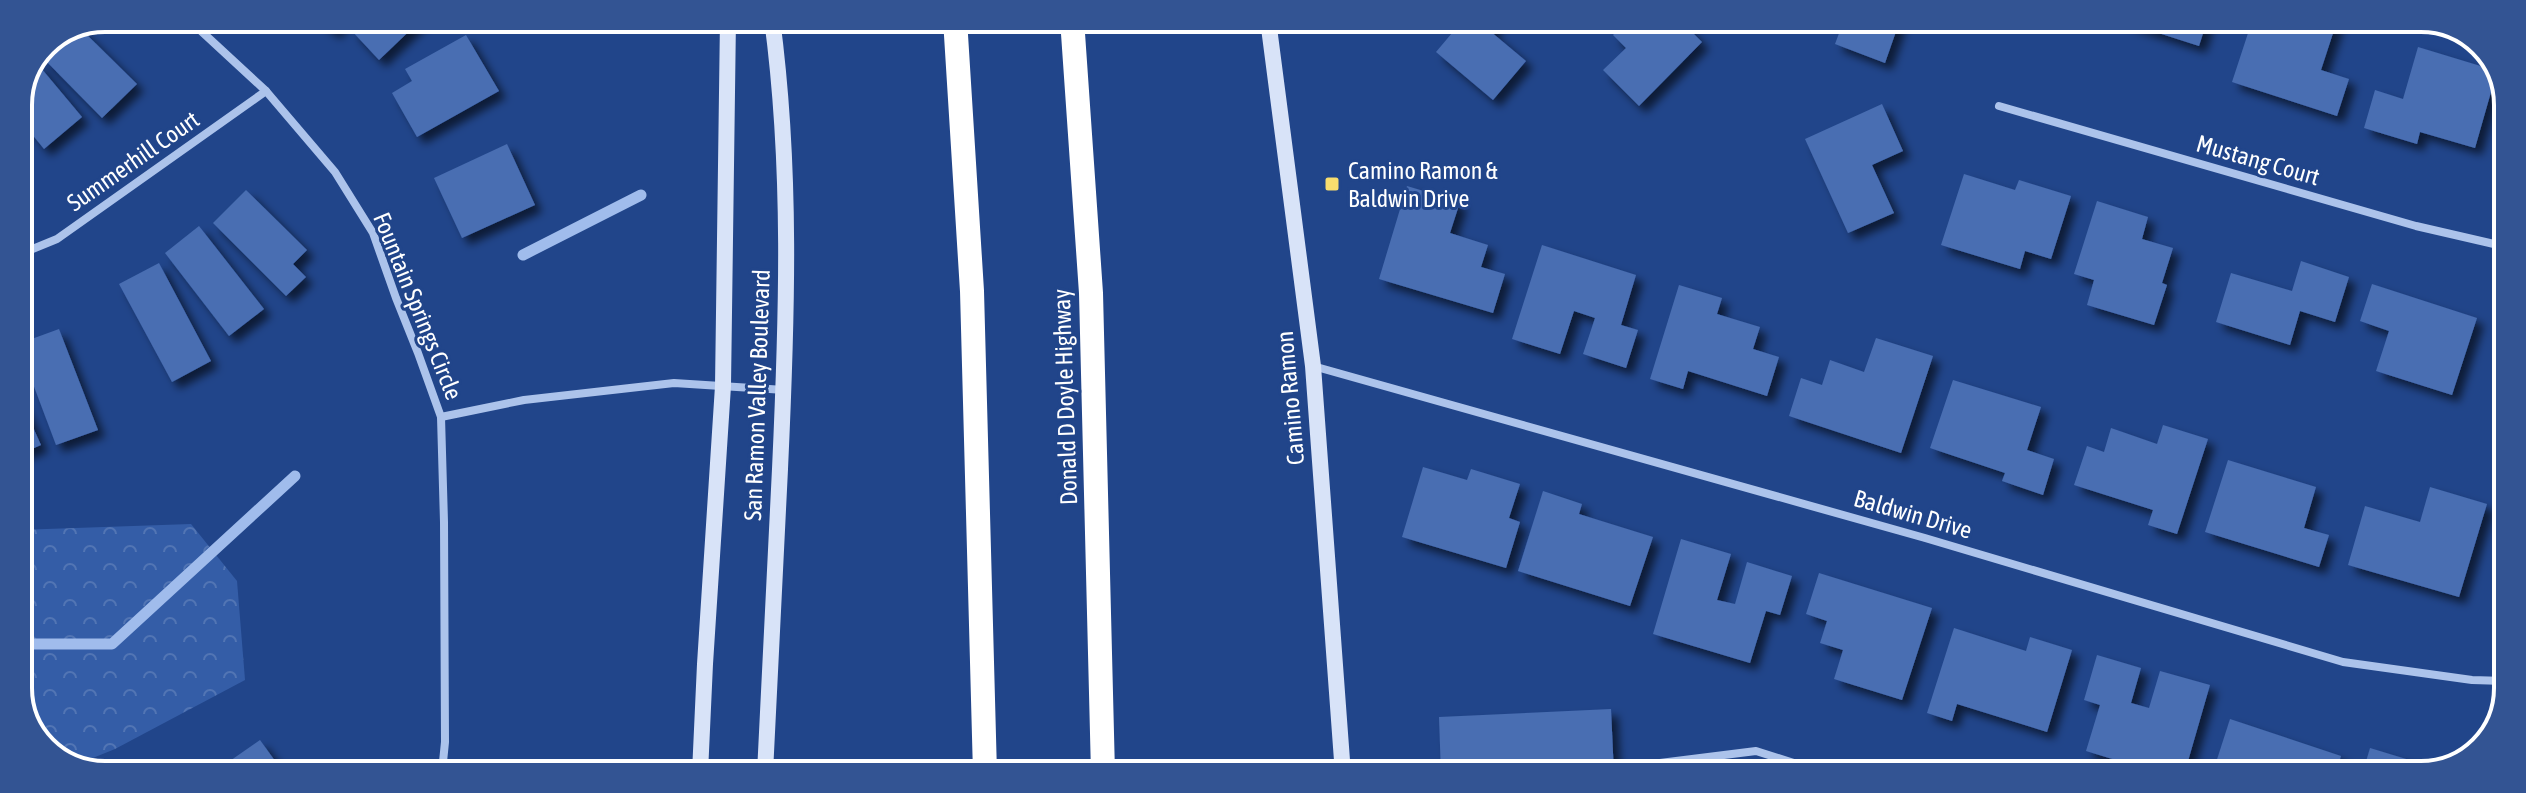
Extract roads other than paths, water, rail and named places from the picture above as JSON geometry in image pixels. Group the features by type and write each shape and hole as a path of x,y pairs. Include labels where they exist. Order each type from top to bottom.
{"highway":[{"path":"956,32 972,291 985,761"},
{"name":"Donald D Doyle Highway","path":"1073,32 1091,293 1103,761"}],"main road":[{"name":"San Ramon Valley Boulevard","path":"701,761 723,386 728,32"},
{"name":"San Ramon Valley Boulevard","path":"766,761 784,390 787,193 782,90 774,32"},
{"name":"Camino Ramon","path":"1270,32 1313,366 1342,761"}],"street":[{"name":"Fountain Springs Circle","path":"202,32 266,91 335,172 373,233 441,417 443,761"},
{"name":"Summerhill Court","path":"32,249 57,239 266,91"},
{"name":"Mustang Court","path":"1999,106 2416,226 2494,244"},
{"name":"Baldwin Drive","path":"1313,366 1925,538 2343,662 2494,681"},
{"path":"441,417 524,400 674,383 784,390"},
{"path":"1676,761 1756,751 1787,761"}],"waterway":[{"path":"523,255 641,195"},
{"path":"32,644 112,644 295,476"}],"place":[{"name":"Camino Ramon & Baldwin Drive","path":"1332,184"}]}
